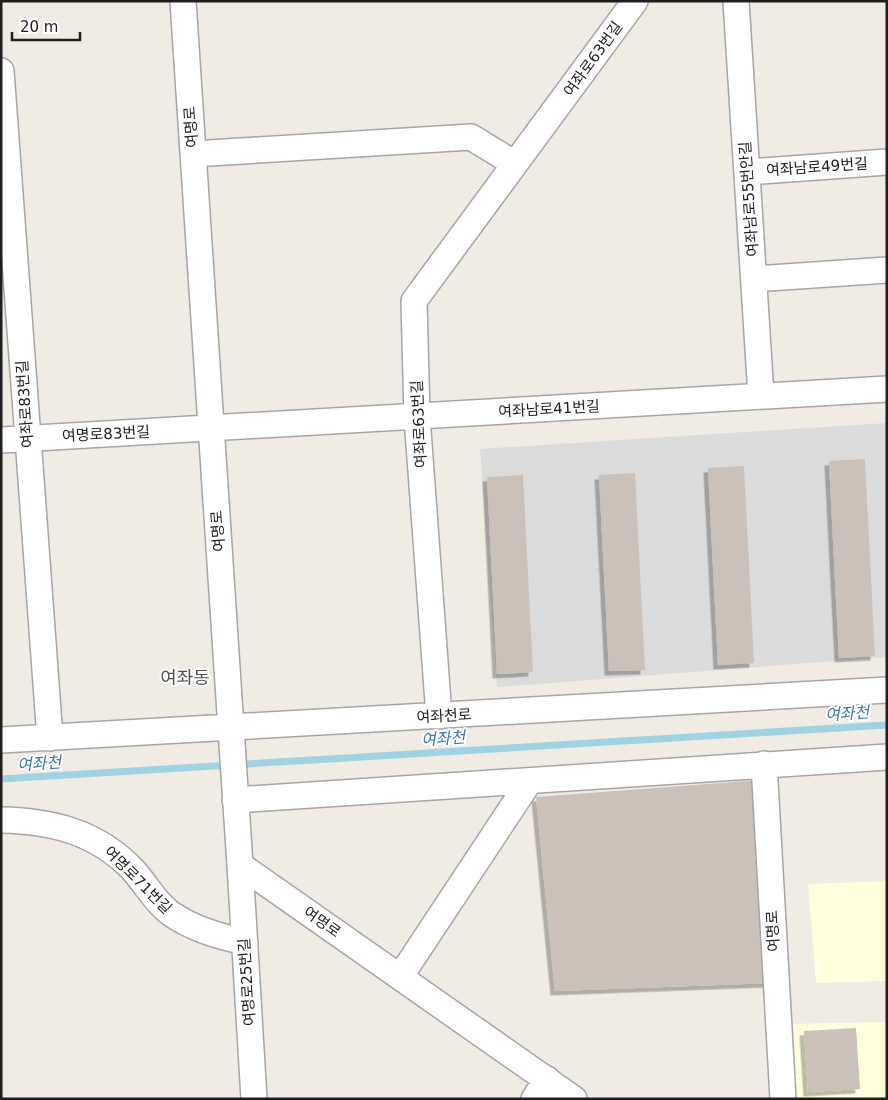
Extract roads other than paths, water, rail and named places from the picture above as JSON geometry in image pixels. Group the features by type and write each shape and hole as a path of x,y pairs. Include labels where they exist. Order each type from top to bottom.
{"street":[{"name":"여명로","path":"183,1 240,865 400,977 540,1089 574,1099"},
{"name":"여좌로63번길","path":"438,716 417,417 414,301 635,1"},
{"name":"여좌남로55번안길","path":"736,1 761,396"},
{"name":"여좌로83번길","path":"1,71 50,738"},
{"path":"193,154 471,137 515,164"},
{"name":"여좌남로49번길","path":"747,172 887,162"},
{"path":"754,279 887,270"},
{"name":"여좌남로41번길","path":"211,429 887,389"},
{"name":"여명로83번길","path":"1,440 211,429"},
{"name":"여좌천로","path":"1,740 887,690"},
{"path":"235,800 887,757"},
{"name":"여명로","path":"764,764 783,1099"},
{"path":"400,977 529,782"},
{"name":"여명로71번길","path":"1,820 56,826 94,839 114,852 134,871 168,912 198,928 245,942"},
{"name":"여명로25번길","path":"240,865 254,1099"}],"waterway":[{"name":"여좌천","path":"1,779 887,725"}],"district":[{"name":"여좌동","path":"185,678"}]}
